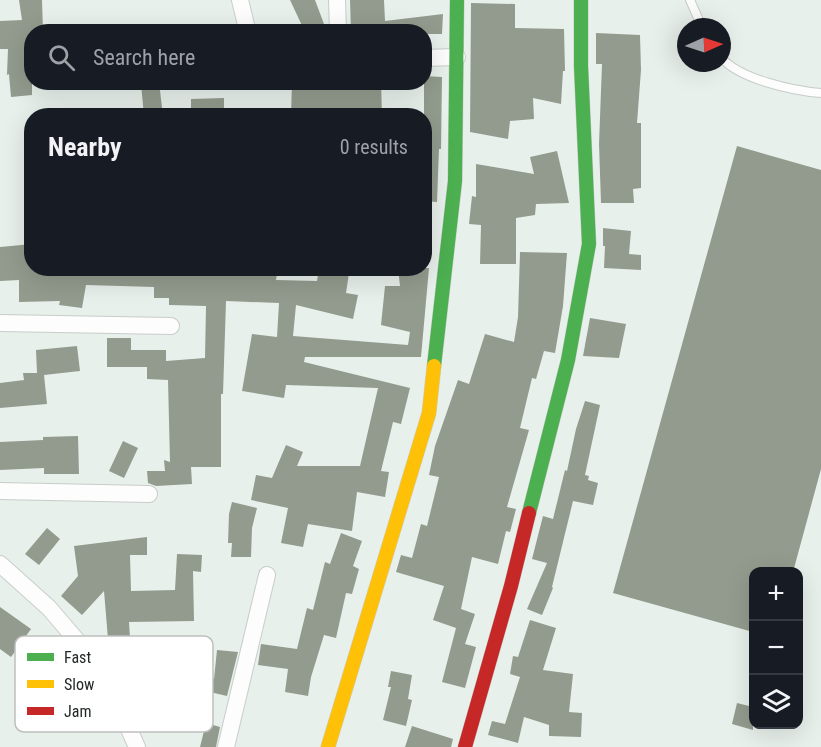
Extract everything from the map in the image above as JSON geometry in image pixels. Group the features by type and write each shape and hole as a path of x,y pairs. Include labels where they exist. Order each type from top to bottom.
{"street":[{"path":"240,0 246,24"},
{"path":"337,0 338,24"},
{"path":"328,747 429,413 455,181 457,0"},
{"path":"465,747 511,586 567,360 589,244 581,66 581,0"},
{"path":"432,58 457,57"},
{"path":"0,323 171,327"},
{"path":"0,491 149,494"},
{"path":"0,564 50,608 74,636"},
{"path":"226,747 267,575"},
{"path":"130,732 137,747"}],"lane":[{"path":"690,0 698,18"},
{"path":"731,66 758,80 821,93"}],"building":[{"path":"19,0 42,0 43,24 24,24 24,90 32,90 32,95 11,97 9,74 7,75 8,49 0,49 0,21 22,20"},
{"path":"290,0 315,0 324,24 301,24"},
{"path":"350,0 384,0 385,21 443,14 442,34 432,34 432,24 351,24"},
{"path":"471,3 515,4 515,28 564,29 565,71 563,71 561,104 533,98 534,119 510,121 508,139 470,132"},
{"path":"596,33 640,35 641,70 637,123 641,123 641,188 633,189 634,203 601,203 599,144 602,64 596,64"},
{"path":"432,76 442,77 441,149 439,149 437,202 432,202 432,108 424,108 424,90 432,90"},
{"path":"142,90 160,90 162,108 143,108"},
{"path":"292,90 381,90 382,108 291,108"},
{"path":"224,98 224,108 191,108 191,99"},
{"path":"737,146 821,170 821,469 794,567 749,567 749,631 613,593"},
{"path":"557,151 569,203 536,204 535,215 516,218 516,264 480,264 481,225 469,224 472,196 476,197 476,164 534,174 530,157"},
{"path":"603,228 631,231 629,254 641,255 641,270 604,268"},
{"path":"24,245 24,276 277,276 276,280 317,281 318,276 349,276 346,293 358,295 353,319 296,305 293,336 408,345 410,332 381,325 385,286 400,286 399,276 428,276 421,357 305,357 304,362 410,388 401,424 393,422 381,471 389,472 385,497 357,492 352,531 308,524 303,547 281,543 288,508 251,500 256,475 272,478 286,445 303,452 297,466 360,466 378,388 286,385 284,398 242,391 252,334 277,337 279,303 226,301 223,394 221,394 221,467 191,467 192,484 156,486 148,483 147,471 165,471 164,460 170,462 168,380 147,379 147,367 107,367 107,338 131,338 131,350 166,350 166,361 205,358 206,306 169,305 169,298 154,298 154,287 86,285 82,308 59,305 60,301 19,302 19,280 0,281 0,247"},
{"path":"520,252 567,253 563,306 555,353 544,351 536,379 532,378 520,428 529,430 507,507 516,509 510,532 506,531 498,564 472,557 461,609 475,614 465,644 476,647 465,688 442,682 456,628 433,620 444,586 396,572 401,555 412,558 421,524 427,526 439,477 429,475 435,446 458,380 469,384 485,334 514,342 518,317"},
{"path":"590,318 626,324 619,358 583,356"},
{"path":"77,346 80,371 44,375 47,404 0,408 0,383 24,380 23,373 37,373 36,350"},
{"path":"585,401 600,405 585,475 589,476 588,480 598,483 593,505 573,501 553,588 542,615 527,609 547,563 532,559 543,516 553,519"},
{"path":"78,436 79,474 44,474 44,468 0,470 0,442"},
{"path":"123,441 138,448 124,478 109,471"},
{"path":"232,502 257,508 252,528 251,557 231,557 232,543 228,543 229,514"},
{"path":"47,528 60,539 39,565 25,554"},
{"path":"341,533 362,541 353,566 359,569 352,594 346,593 336,638 324,635 311,677 308,696 285,692 288,669 258,665 261,644 297,649 307,608 313,610 325,562 330,564"},
{"path":"147,537 147,555 130,555 131,591 175,590 177,554 202,555 201,572 193,571 194,621 129,622 130,636 108,636 104,591 82,615 61,596 78,576 74,546"},
{"path":"0,607 31,629 26,636 15,636 15,651 11,657 0,649"},
{"path":"530,620 556,628 543,670 573,674 569,712 582,713 581,737 549,736 549,725 524,717 518,743 488,735 492,721 505,724 520,677 510,674 513,656 518,657"},
{"path":"217,650 238,652 227,696 213,693"},
{"path":"391,671 412,675 408,699 412,700 406,726 383,720 391,687 388,687"},
{"path":"737,703 749,706 749,729 732,724"},
{"path":"213,725 220,727 216,747 200,747 204,732 213,732"},
{"path":"412,726 453,739 451,747 405,747"}],"traffic: fast":[{"path":"434,366 455,181 457,0"},
{"path":"529,513 568,360 589,244 581,66 581,0"}],"traffic: slow":[{"path":"328,747 429,413 434,366"}],"traffic: jam":[{"path":"465,747 511,586 529,513"}]}
